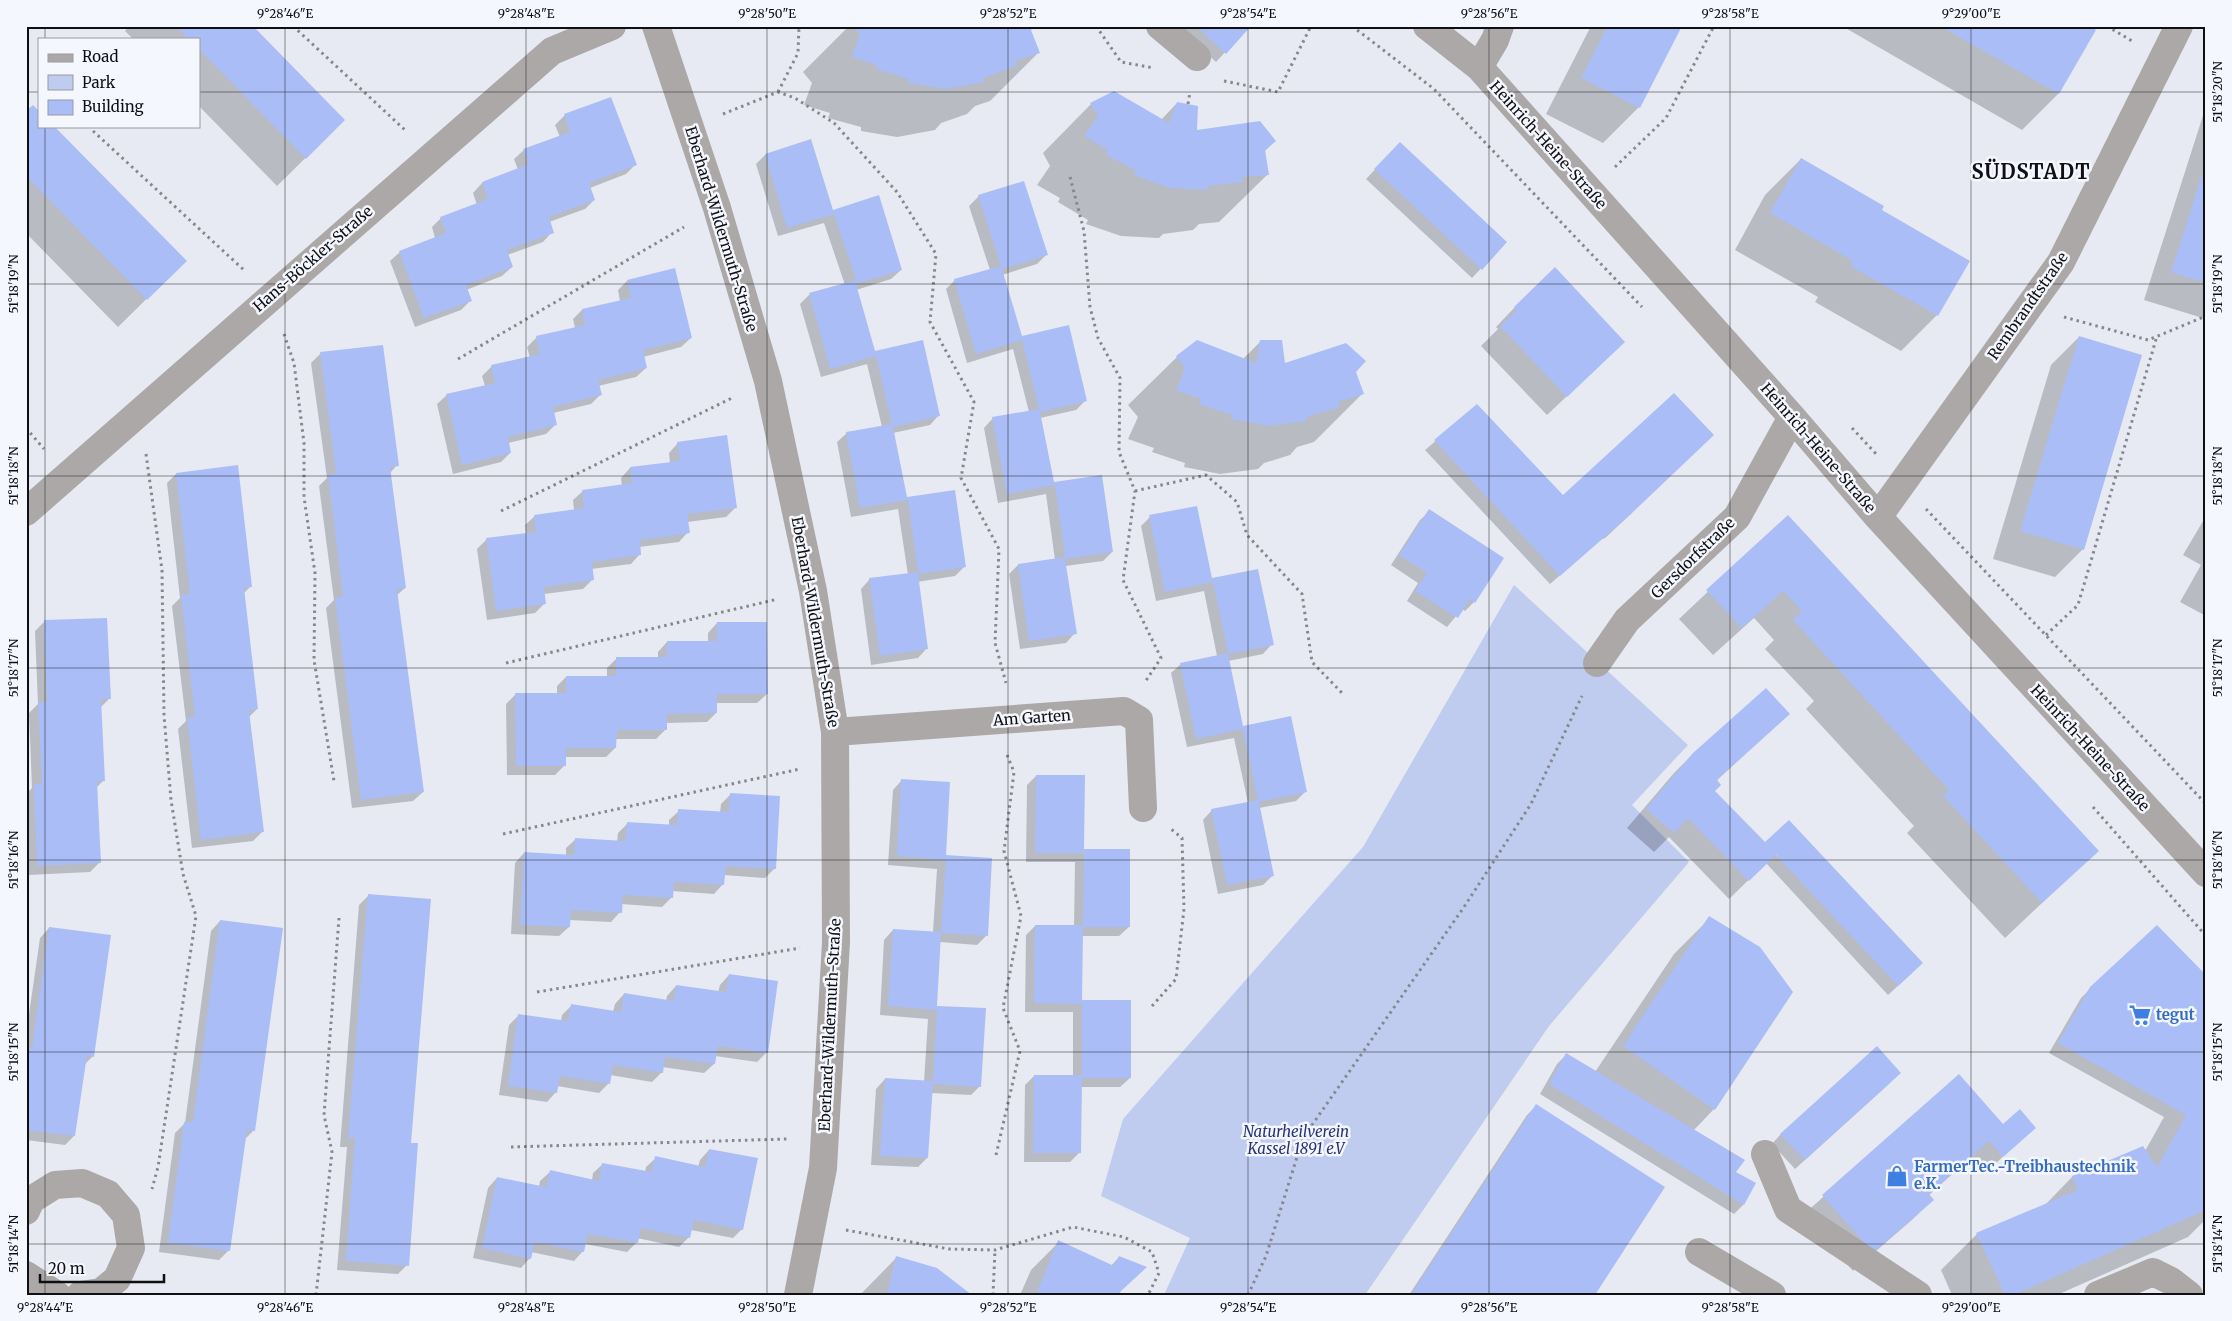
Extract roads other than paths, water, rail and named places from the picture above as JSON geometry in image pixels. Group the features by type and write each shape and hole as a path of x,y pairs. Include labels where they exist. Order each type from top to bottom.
{"street":[{"name":"Hans-Böckler-Straße","path":"26,512 552,51 612,26"},
{"name":"Eberhard-Wildermuth-Straße","path":"656,26 717,208 768,381 813,591 835,732 836,942 824,1168 798,1295"},
{"path":"1160,26 1198,57"},
{"name":"Heinrich-Heine-Straße","path":"1427,26 1479,67 1792,417 1878,517 2206,874"},
{"path":"1479,67 1495,40 1500,26"},
{"name":"Rembrandtstraße","path":"1878,517 2061,262 2179,26"},
{"name":"Gersdorfstraße","path":"1597,663 1627,620 1737,518 1792,417"},
{"name":"Am Garten","path":"835,732 1124,711 1139,720 1143,808"},
{"path":"1765,1154 1788,1209 1918,1295"},
{"path":"26,1211 31,1200 55,1185 82,1183 108,1194 126,1215 131,1248 125,1287 80,1295"},
{"path":"1699,1252 1772,1295"},
{"path":"2098,1295 2153,1272 2171,1281 2189,1295"},
{"path":"26,1275 57,1295"}],"place":[{"name":"tegut","path":"2140,1015"},
{"name":"FarmerTec.-Treibhaustechnik e.K.","path":"1897,1176"}],"district":[{"name":"SÜDSTADT","path":"2031,172"}],"park label":[{"name":"Naturheilverein Kassel 1891 e.V","path":"1296,1140"}]}
